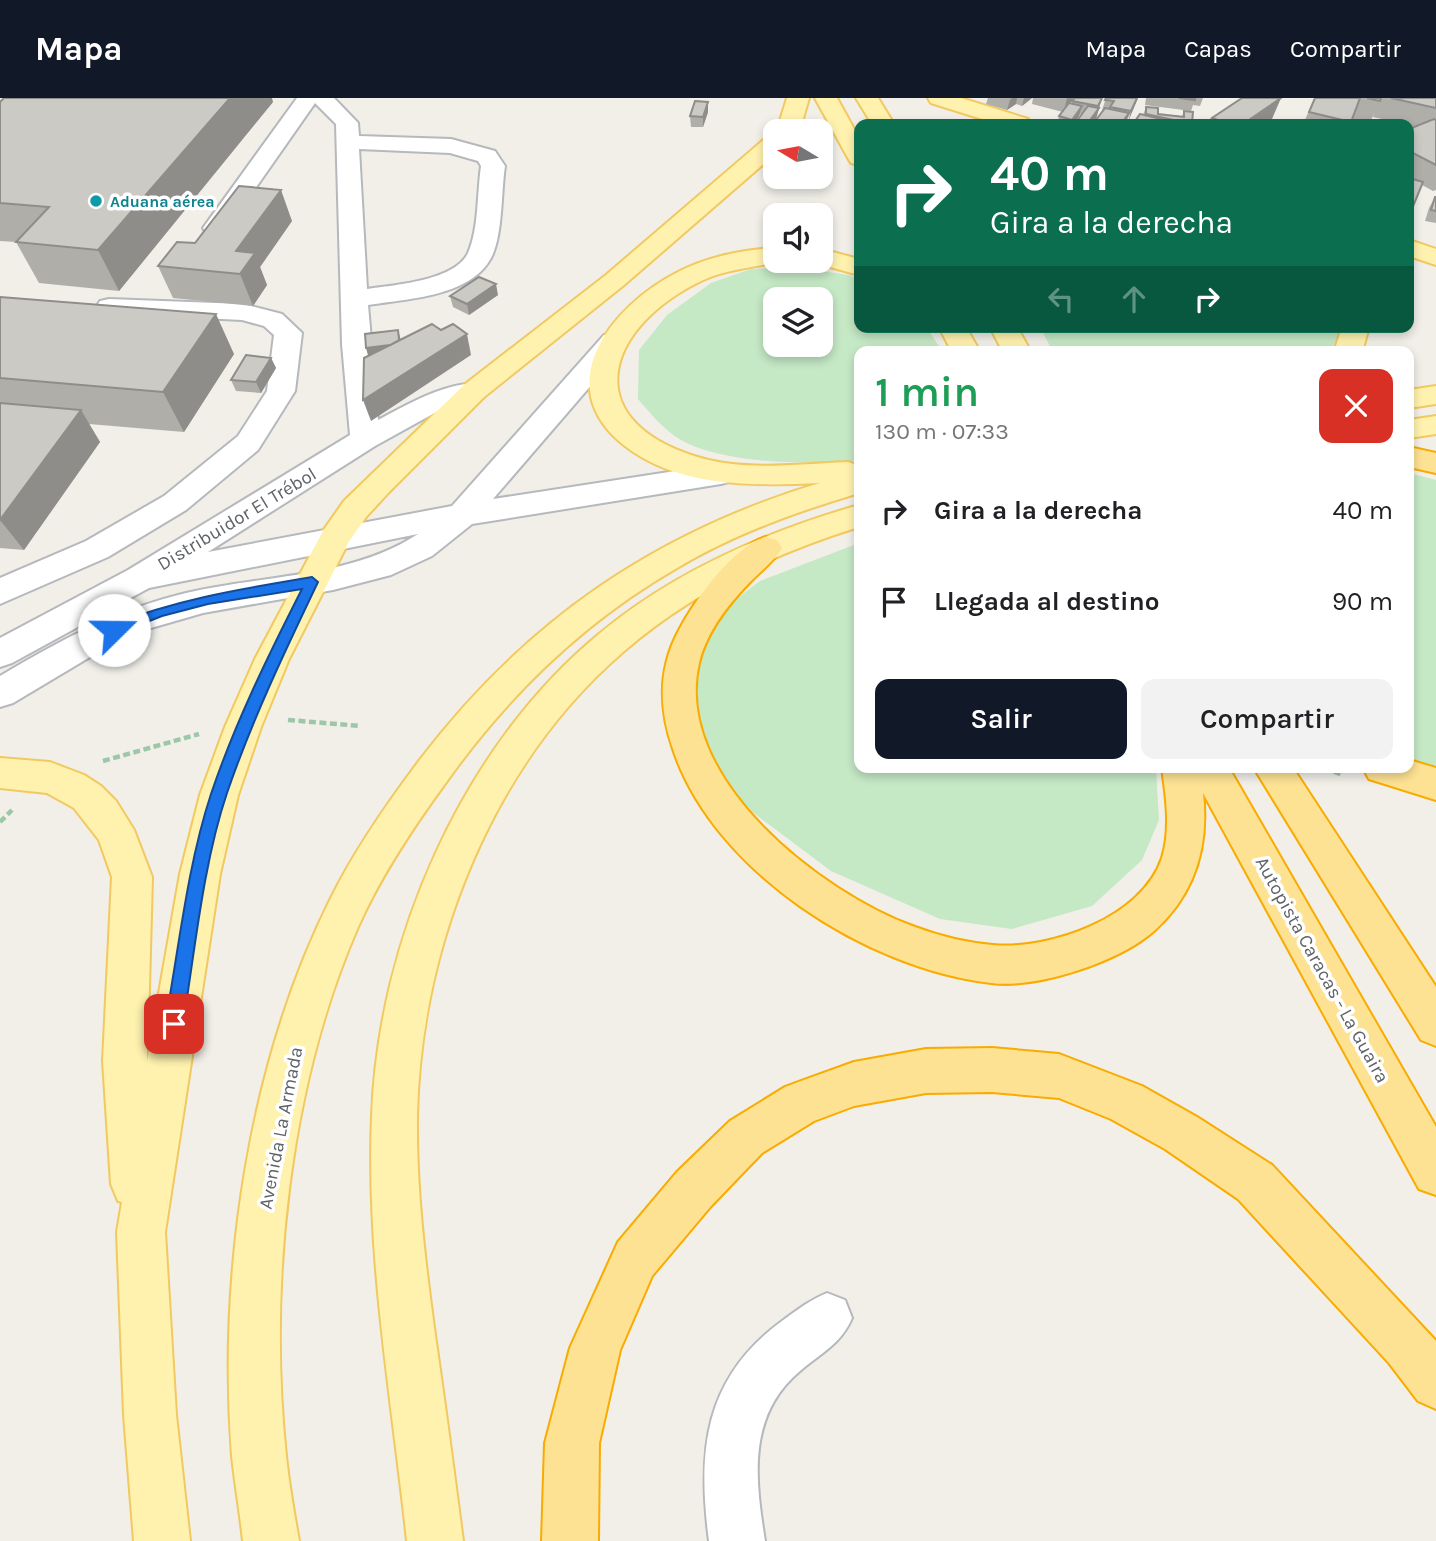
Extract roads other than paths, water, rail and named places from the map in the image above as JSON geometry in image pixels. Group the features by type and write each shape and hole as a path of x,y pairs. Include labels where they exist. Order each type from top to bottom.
{"highway":[{"path":"1414,458 1436,463"},
{"path":"766,548 740,570 710,607 691,642 679,680 680,717 691,754 706,786 757,846 800,881 843,910 891,937 942,954 995,964 1045,959 1087,950 1128,928 1156,902 1177,871 1184,842 1186,805 1182,773"},
{"name":"Autopista Caracas - La Guaira","path":"1212,773 1436,1172"},
{"path":"1276,773 1436,1025"},
{"path":"1399,773 1436,784"},
{"path":"570,1541 572,1443 595,1348 635,1259 694,1189 746,1137 801,1103 854,1084 926,1071 992,1069 1059,1076 1126,1102 1181,1133 1255,1182 1407,1345 1436,1383"}],"main road":[{"path":"792,119 798,98"},
{"path":"826,98 854,150"},
{"path":"867,98 880,119"},
{"path":"939,98 1004,119"},
{"path":"141,1232 200,874 219,795 243,727 272,659 334,539 370,493 474,391 615,280 763,152"},
{"path":"1414,250 1436,257"},
{"path":"763,257 722,264 674,284 652,302 614,341 602,365 600,382 603,400 609,414 622,428 654,450 671,459 721,474 854,472"},
{"path":"833,260 854,266"},
{"path":"1414,398 1436,395"},
{"path":"1414,428 1436,425"},
{"name":"Avenida La Armada","path":"271,1541 259,1454 256,1362 264,1218 273,1153 298,1034 338,926 366,873 391,829 443,754 520,666 575,620 635,576 677,552 748,520 854,484"},
{"path":"435,1541 403,1287 394,1175 397,1071 405,1005 434,901 452,859 495,778 528,733 611,643 671,602 766,548 854,518"},
{"path":"0,773 21,772 48,777 80,791 97,804 125,850 132,877 125,1062 130,1144 141,1232 150,1415 162,1541"}],"lane":[{"path":"204,243 319,99 347,123 356,344 365,439"},
{"path":"348,142 450,146 487,156 493,166 480,256 470,268 458,277 440,283 354,299"},
{"path":"0,592 97,549 175,503 248,443 281,391 288,333 273,320 164,298 78,306"},
{"name":"Distribuidor El Trébol","path":"0,693 67,653 159,612 208,599 312,582 394,562 444,532 460,517 614,341"},
{"name":"Distribuidor El Trébol","path":"140,578 365,439 430,404 474,391"},
{"name":"Distribuidor El Trébol","path":"140,578 582,493 721,474"},
{"path":"0,654 140,578"},
{"path":"737,1541 729,1494 735,1420 761,1373 827,1318"}],"place":[{"name":"Aduana aérea","path":"96,201"}]}
